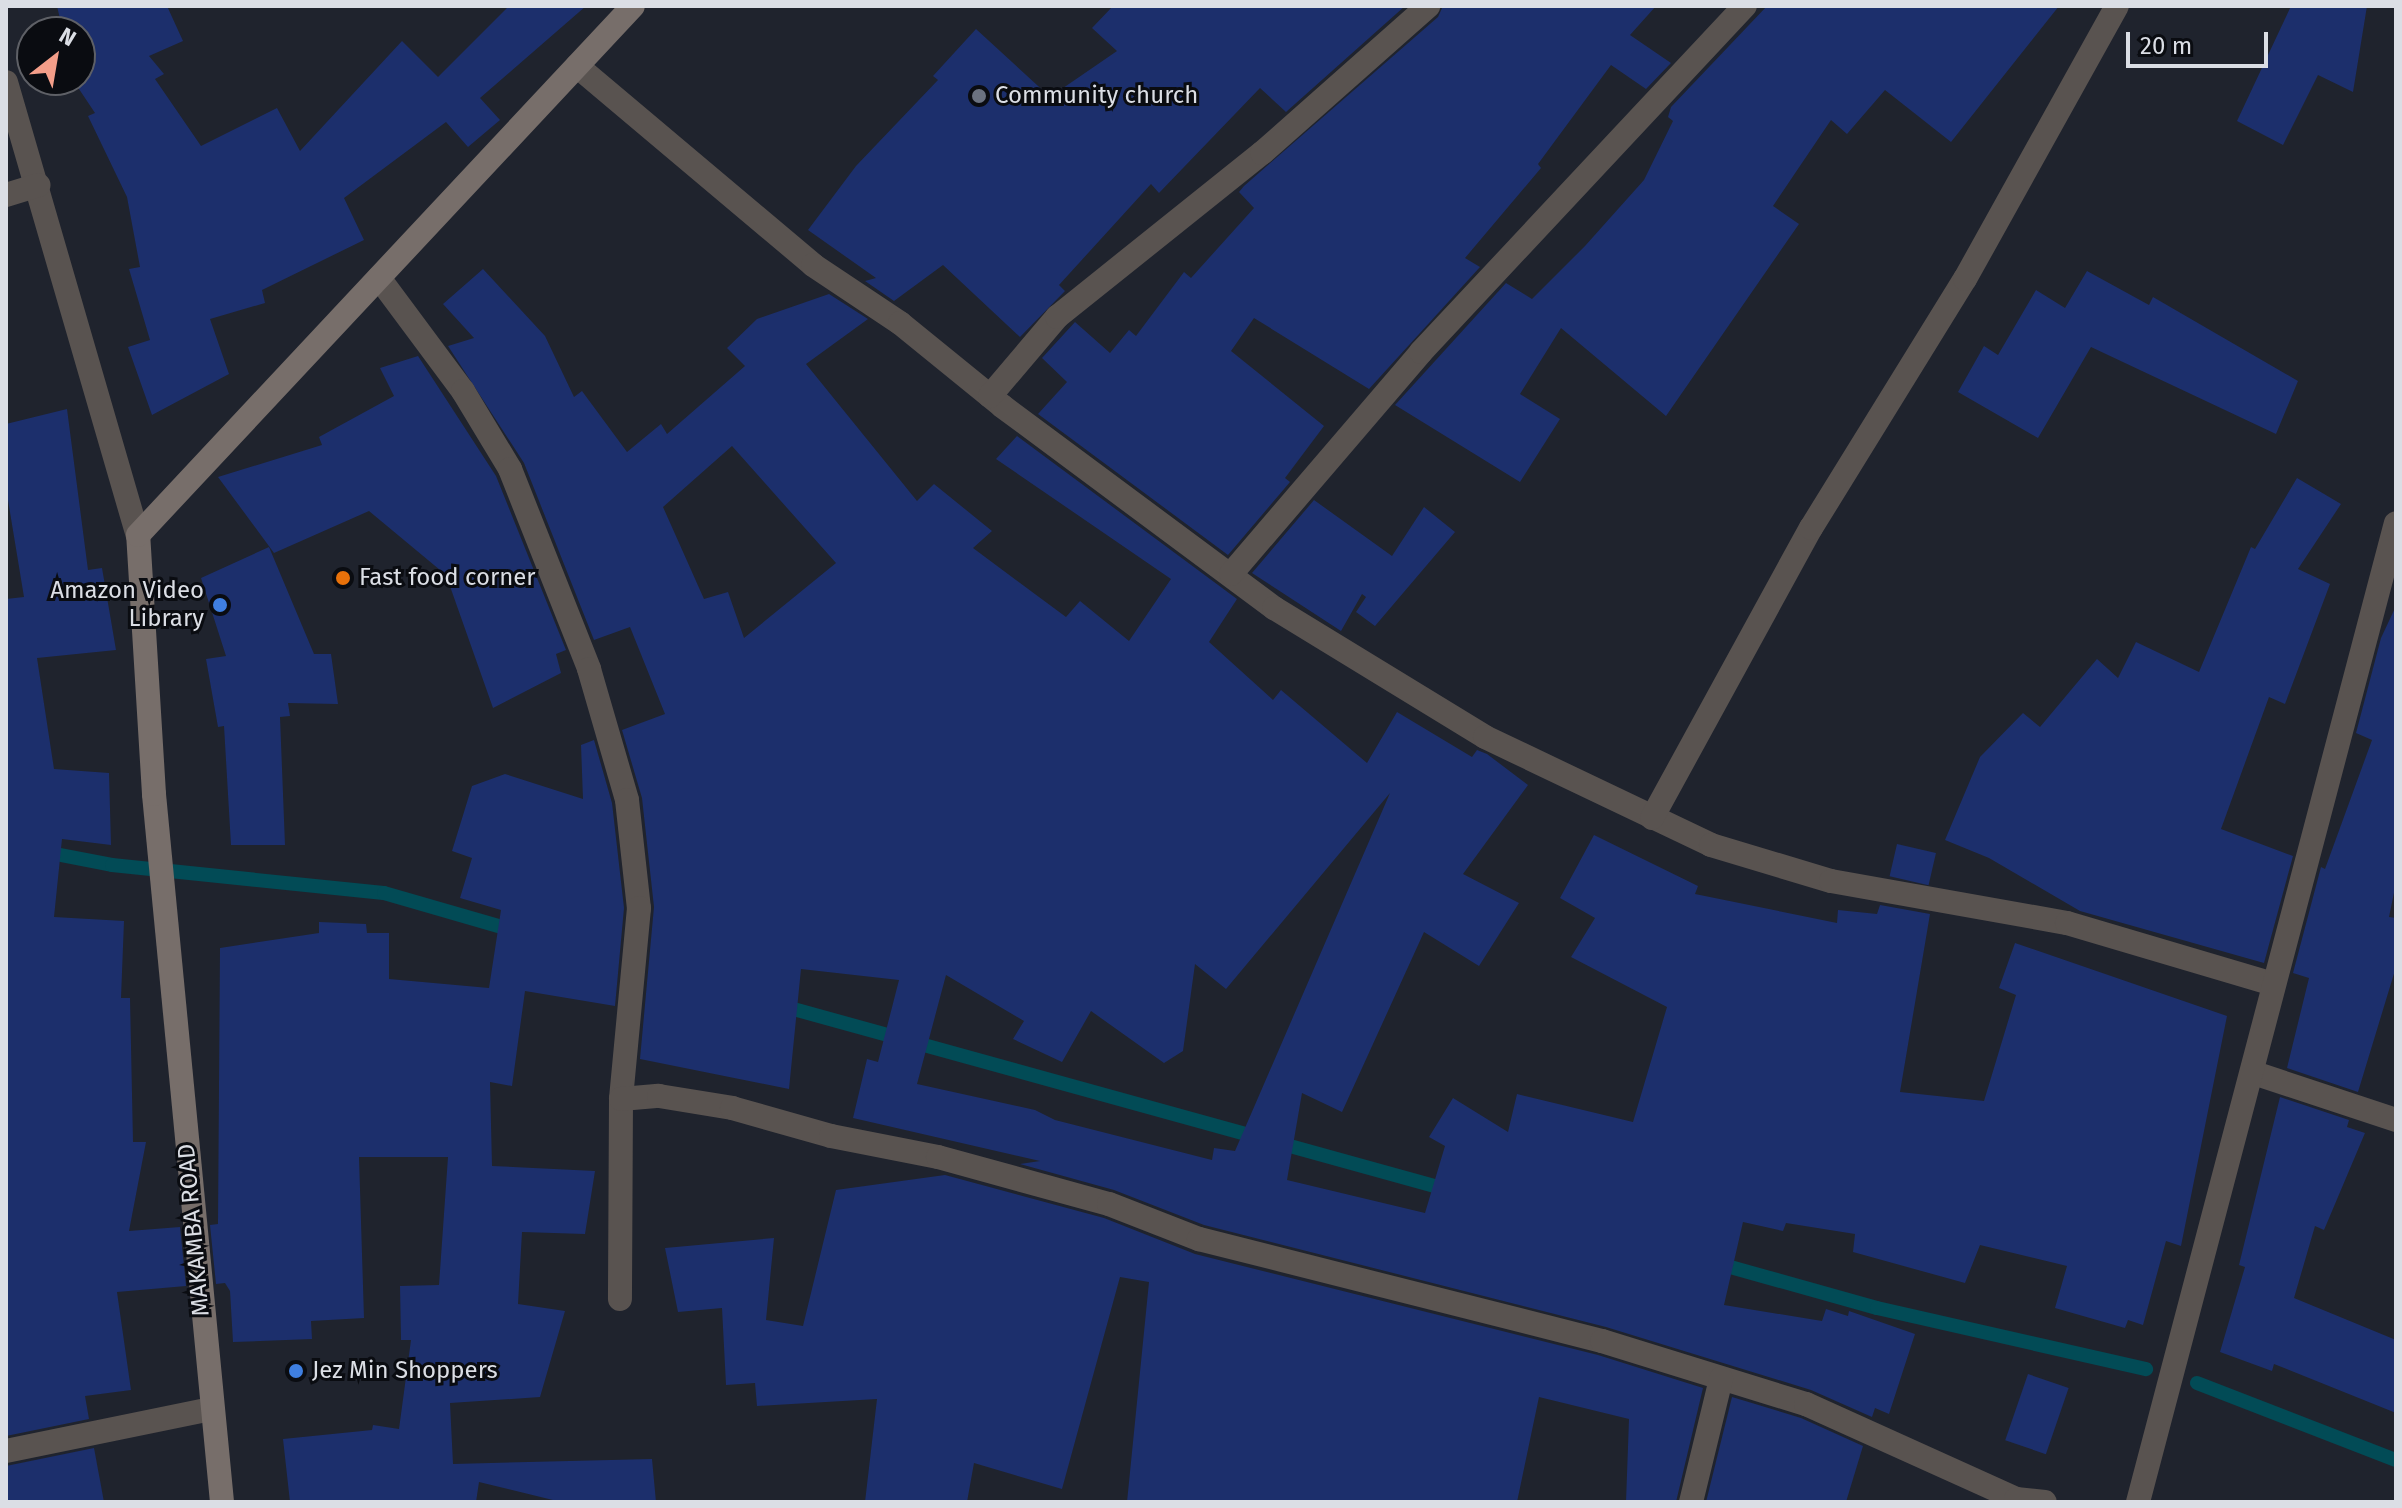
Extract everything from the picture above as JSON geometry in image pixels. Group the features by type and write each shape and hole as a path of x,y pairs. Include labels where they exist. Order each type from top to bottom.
{"street":[{"path":"138,535 633,6"},
{"path":"990,396 1057,317 1262,153 1428,6"},
{"path":"1231,574 1421,352 1745,6"},
{"path":"1652,818 1811,528 1965,279 2117,6"},
{"path":"577,66 745,211 900,323 990,396 1274,608 1485,737 1711,845 1831,881 2067,923 2273,984"},
{"path":"6,82 39,185 138,535"},
{"path":"6,195 39,185"},
{"path":"379,278 463,391 510,469 589,669 627,800 639,908 621,1099 620,1299"},
{"path":"2138,1502 2254,1073 2273,984 2396,523"},
{"name":"MAKAMBA ROAD","path":"138,535 169,958 210,1409 222,1502"},
{"path":"2254,1073 2396,1120"},
{"path":"621,1099 659,1096 732,1108 831,1136 938,1157 1109,1204 1199,1239 1602,1341 1806,1404 2016,1499 2045,1502"},
{"path":"1691,1502 1721,1379"},
{"path":"6,1451 210,1409"}],"building":[{"path":"57,6 167,6 183,41 149,56 164,74 155,79 201,146 277,108 300,151 402,41 438,77 509,6 586,6 480,98 500,120 468,147 446,122 344,198 364,240 262,290 265,303 210,319 229,374 152,415 128,347 150,340 129,269 140,267 127,197 88,116 95,113 84,96 96,96 96,16 59,16"},
{"path":"1113,6 1405,6 1286,112 1260,88 1159,193 1151,184 1059,285 1065,291 1020,337 943,265 894,301 865,281 876,278 808,230 856,166 938,80 933,76 976,29 1050,97 1117,51 1092,28"},
{"path":"1443,6 1656,6 1630,35 1671,63 1646,89 1611,65 1538,164 1541,168 1465,258 1480,267 1369,389 1254,318 1231,351 1324,426 1285,478 1290,482 1228,555 1038,414 1067,382 1042,358 1075,322 1110,353 1129,330 1136,336 1184,272 1191,278 1254,208 1239,192 1244,186 1438,17"},
{"path":"1767,6 2059,6 1951,142 1885,90 1847,134 1831,120 1773,206 1799,224 1666,416 1561,328 1520,394 1560,419 1520,482 1395,405 1506,283 1532,299 1585,246 1644,180 1673,121 1668,117 1671,107"},
{"path":"2291,6 2367,6 2353,92 2318,75 2283,145 2237,121"},
{"path":"483,269 545,336 574,397 582,391 627,452 661,424 667,434 745,366 727,348 757,319 829,294 868,319 806,364 917,501 934,484 992,531 973,548 1066,617 1080,601 1129,641 1171,579 996,459 1017,436 1237,599 1209,642 1273,700 1281,690 1367,763 1397,712 1472,757 1477,750 1487,754 1528,785 1463,874 1519,903 1479,966 1424,932 1342,1112 1302,1093 1287,1180 1425,1213 1445,1146 1429,1137 1453,1098 1508,1132 1517,1094 1633,1122 1667,1007 1571,957 1595,918 1560,898 1594,835 1698,886 1695,894 1837,923 1838,910 1877,914 1880,905 1930,914 1900,1092 1984,1101 2016,995 1999,988 2015,943 2227,1016 2181,1246 2166,1241 2143,1325 2128,1320 2125,1328 2055,1308 2067,1266 1980,1245 1965,1283 1853,1252 1855,1234 1786,1223 1783,1231 1743,1222 1724,1305 1822,1321 1826,1309 1848,1316 1849,1311 1915,1334 1889,1414 1875,1408 1872,1417 1811,1390 1606,1327 1204,1225 1114,1190 1020,1164 1040,1161 853,1118 867,1059 878,1062 899,980 801,969 789,1089 640,1059 654,907 642,798 622,730 665,714 630,627 594,640 524,463 448,346 474,338 443,304","holes":["732,446 836,563 744,638 728,592 704,599 663,507","1390,793 1235,1151 1214,1148 1212,1160 1055,1120 1035,1110 917,1084 946,975 1024,1021 1013,1039 1062,1062 1091,1011 1164,1063 1183,1051 1195,964 1226,989"]},
{"path":"2087,271 2149,305 2153,297 2298,381 2276,434 2091,347 2038,438 1958,392 1984,346 1998,355 2036,290 2065,308"},
{"path":"418,356 496,476 566,650 556,654 561,673 493,708 446,575 369,511 274,553 218,477 322,445 319,437 394,396 380,368"},
{"path":"67,409 88,570 102,568 116,650 37,658 54,769 109,773 111,845 62,839 54,917 124,921 121,998 130,998 133,1142 146,1142 129,1231 180,1227 186,1286 117,1292 131,1390 85,1396 89,1419 6,1436 6,599 24,597 6,488 6,424"},
{"path":"2297,478 2341,504 2298,569 2330,584 2285,704 2269,697 2221,829 2293,856 2264,963 2080,911 1989,858 1945,840 1980,757 2023,713 2040,727 2097,659 2118,678 2136,642 2199,672 2251,547 2255,549"},
{"path":"1314,500 1392,556 1424,507 1455,532 1375,626 1356,612 1366,597 1362,594 1341,631 1252,573"},
{"path":"269,547 314,654 331,654 338,704 288,703 290,716 280,717 285,845 231,845 224,726 218,727 206,659 226,656 201,578"},
{"path":"2396,606 2396,883 2389,917 2396,918 2396,967 2358,1092 2287,1068 2309,978 2293,973 2321,867 2325,869 2372,740 2356,733 2381,638"},
{"path":"594,740 612,803 624,908 615,1006 525,991 512,1086 490,1082 492,1166 595,1171 585,1234 522,1232 518,1304 565,1311 540,1397 450,1403 453,1464 652,1459 656,1502 561,1502 479,1482 476,1502 290,1502 283,1439 372,1430 373,1425 399,1429 411,1340 401,1340 400,1286 439,1285 448,1157 359,1157 364,1318 311,1321 312,1339 233,1342 230,1291 225,1283 216,1284 210,1225 218,1224 220,948 319,933 319,922 366,924 367,933 389,933 389,979 489,988 501,910 460,898 472,858 452,851 472,786 505,774 583,799 581,745"},
{"path":"1897,844 1936,853 1929,885 1890,876"},
{"path":"2280,1097 2349,1120 2347,1127 2365,1133 2324,1230 2315,1226 2294,1298 2396,1340 2396,1413 2274,1364 2272,1371 2220,1352 2245,1267 2239,1265"},
{"path":"945,1175 1104,1218 1195,1254 1598,1355 1703,1388 1676,1502 1626,1502 1629,1419 1539,1397 1517,1502 1127,1502 1149,1282 1120,1277 1062,1489 974,1463 967,1502 865,1502 877,1399 757,1406 755,1383 726,1385 722,1308 678,1312 665,1248 774,1238 766,1320 803,1326 836,1190"},
{"path":"2028,1374 2069,1388 2046,1454 2005,1440"},
{"path":"1732,1397 1801,1418 1863,1446 1846,1502 1706,1502"},
{"path":"94,1448 104,1502 6,1502 6,1466"}],"waterway":[{"path":"45,852 112,865 384,893 516,931"},
{"path":"779,1005 1449,1190"},
{"path":"1716,1263 1877,1308 2146,1369"},
{"path":"2197,1383 2396,1460"}],"place":[{"name":"Community church","path":"979,96"},
{"name":"Fast food corner","path":"343,578"},
{"name":"Amazon Video Library","path":"220,605"},
{"name":"Jez Min Shoppers","path":"296,1371"}]}
